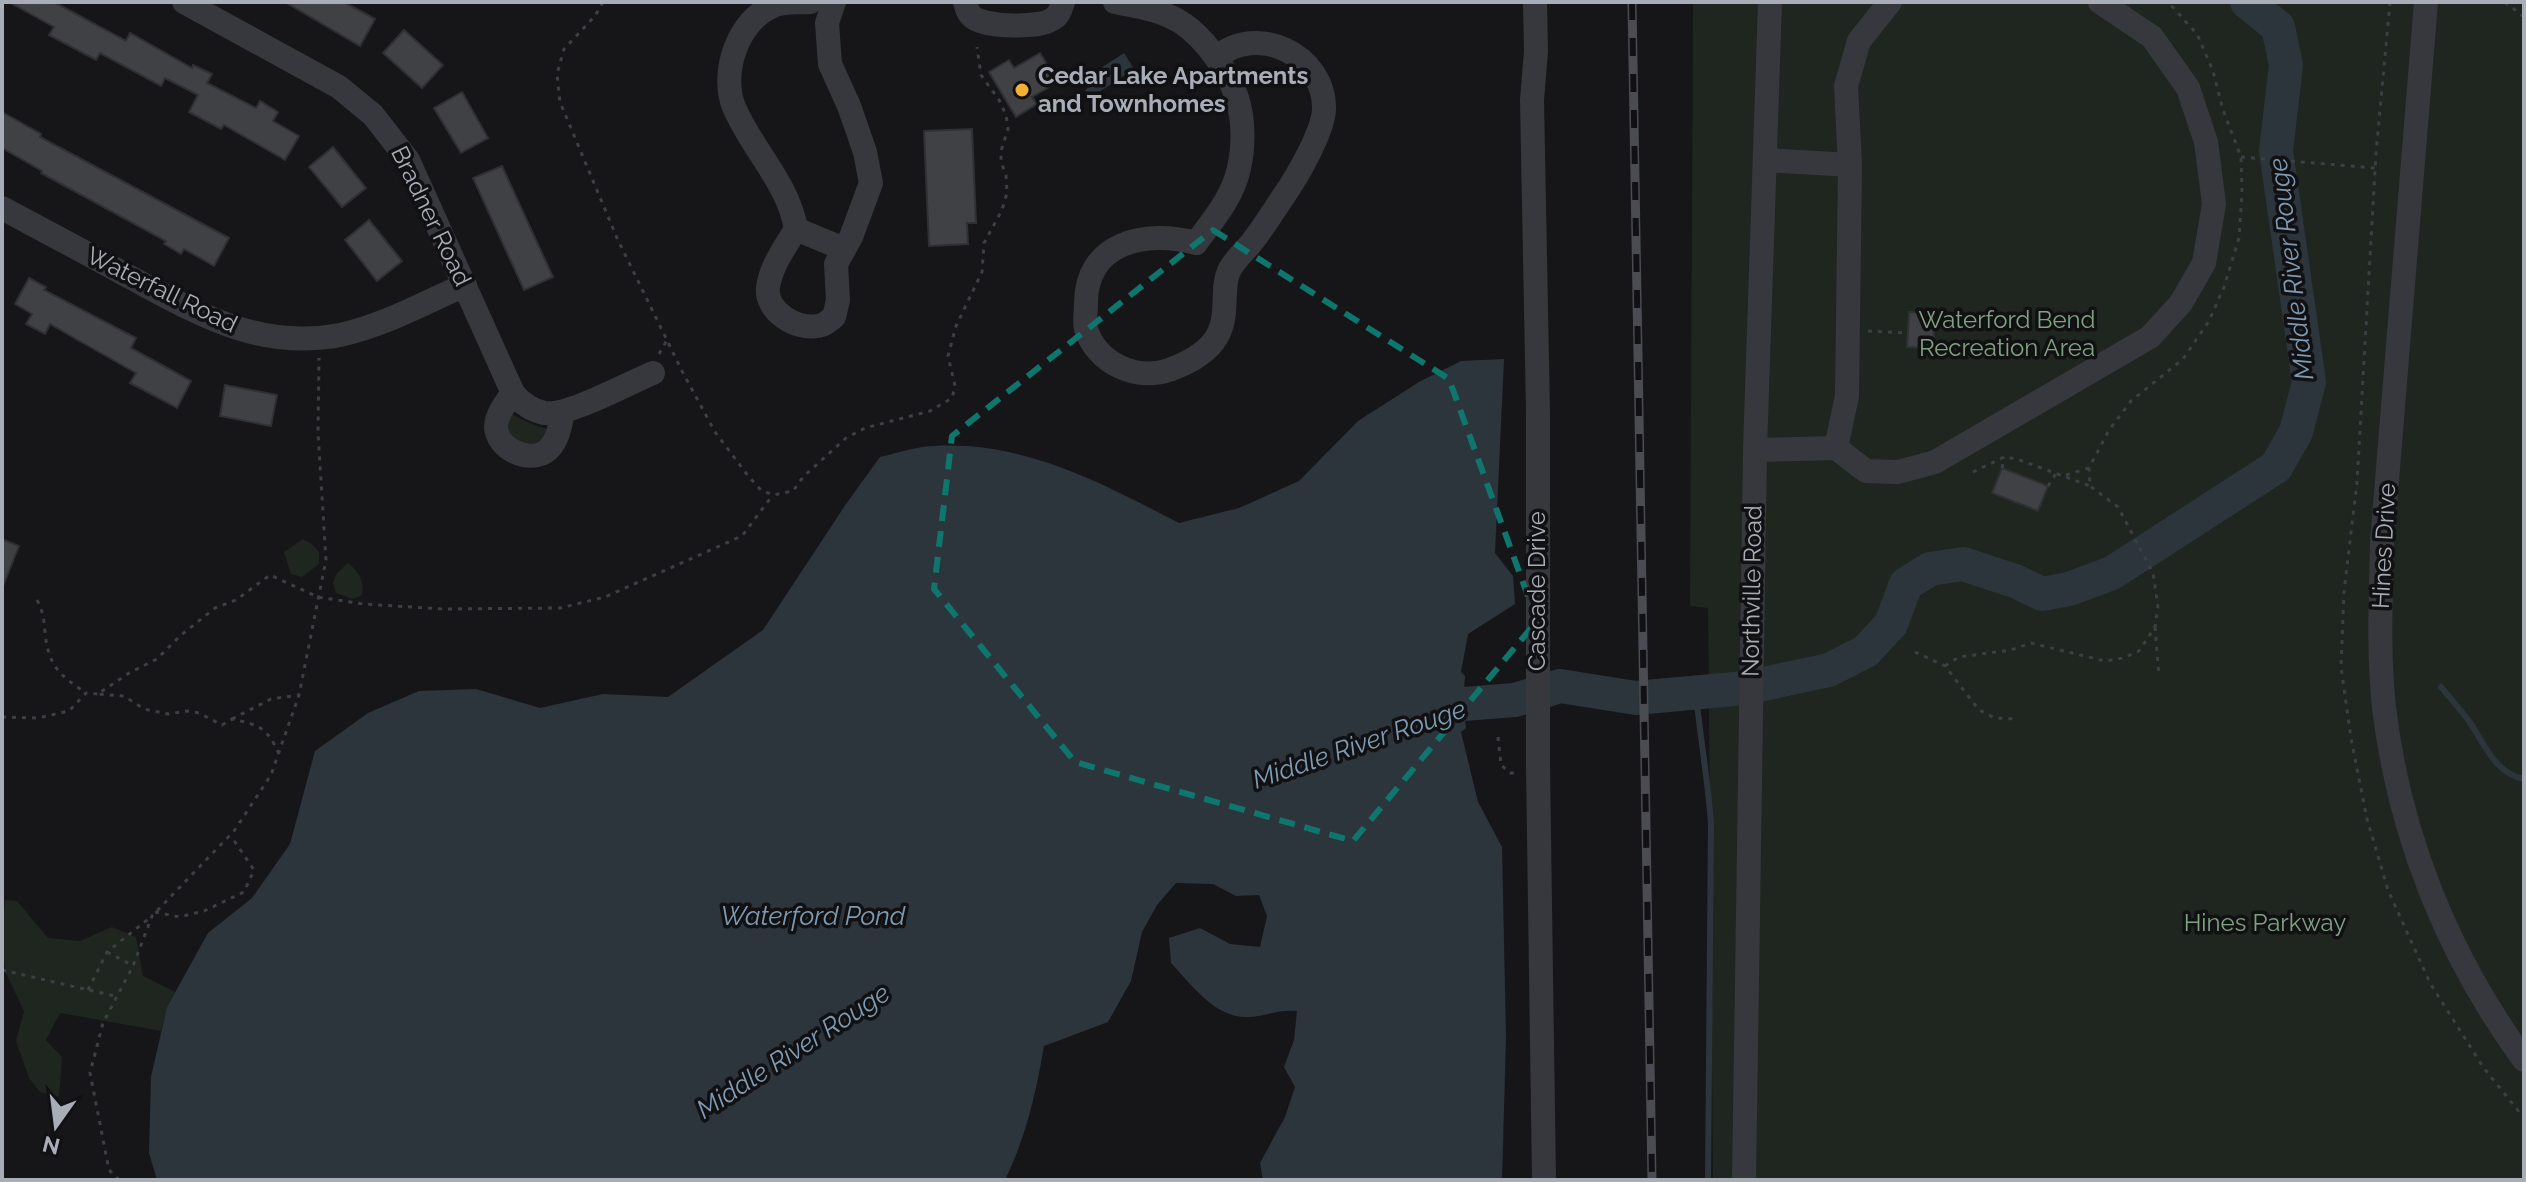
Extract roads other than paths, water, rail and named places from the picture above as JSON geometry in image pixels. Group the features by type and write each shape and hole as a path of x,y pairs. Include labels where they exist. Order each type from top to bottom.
{"street":[{"name":"Bradner Road","path":"184,2 339,87 373,115 408,160 513,393"},
{"path":"810,2 773,5 748,23 737,42 730,75 733,105 784,191 796,229 776,260 767,289 769,302 785,319 803,326 819,326 834,317 838,300 836,264 851,237 871,183 865,152 830,64 827,23 834,2"},
{"path":"965,2 967,12 975,19 989,24 1025,25 1047,23 1057,17 1063,2"},
{"path":"1115,2 1170,16 1191,30 1216,58 1236,95 1243,137 1239,171 1225,204 1196,243"},
{"name":"Cascade Drive","path":"1535,2 1536,51 1532,100 1538,413 1537,723 1544,1180"},
{"name":"Northville Road","path":"1744,1180 1755,450 1770,2"},
{"path":"1836,448 1847,396 1850,165 1846,86 1859,41 1890,2"},
{"path":"1755,450 1836,448 1866,471 1898,472 1935,462 2150,337 2181,303 2204,263 2214,204 2206,142 2188,88 2152,37 2100,2"},
{"name":"Hines Drive","path":"2426,2 2382,542 2380,627 2384,705 2400,798 2432,897 2466,969 2524,1060"},
{"path":"1216,58 1226,49 1241,43 1259,42 1297,54 1318,79 1324,110 1308,157 1252,243 1228,271 1224,318 1214,341 1189,362 1156,374 1117,367 1101,353 1086,329 1085,294 1095,266 1116,246 1144,237 1176,237 1196,243 1228,271"},
{"path":"1765,160 1850,165"},
{"name":"Waterfall Road","path":"2,208 205,317 229,327 275,337 342,334 376,324 465,285"},
{"path":"796,229 844,249"},
{"path":"563,412 554,442 544,452 530,456 511,450 500,440 496,426 502,409 513,393 529,408 544,413 563,412 653,373"}],"water":[{"path":"1124,53 1134,69 1090,98 1085,90 1092,85 1087,77"},
{"name":"Waterford Pond","path":"1504,359 1495,553 1513,576 1515,604 1468,634 1461,672 1465,676 1463,704 1466,728 1461,732 1478,802 1502,847 1506,1038 1502,1180 1263,1180 1260,1163 1285,1117 1295,1087 1284,1067 1294,1040 1297,1011 1253,1017 1235,1016 1214,1006 1195,990 1171,963 1169,938 1200,928 1230,944 1260,947 1267,916 1259,895 1236,896 1213,884 1176,883 1157,905 1142,932 1131,981 1108,1022 1044,1046 1029,1114 1005,1180 157,1180 149,1153 151,1077 167,1007 208,933 252,898 290,844 315,751 368,713 419,691 476,689 540,708 603,694 668,697 763,630 880,457 928,446 1000,450 1062,468 1121,493 1179,523 1239,508 1299,481 1358,421 1419,382 1461,361"}],"waterway":[{"name":"Middle River Rouge","path":"1463,704 1515,700 1560,686 1636,698 1745,688 1829,670 1866,651 1891,624 1906,584 1930,569 1963,564 2015,581 2042,594 2069,589 2112,573 2276,467 2296,432 2309,382 2276,151 2286,65 2278,27 2247,2"},
{"path":"2441,687 2498,764 2505,771 2524,779"},
{"path":"1696,693 1711,824 1708,1180"}],"railway":[{"path":"1632,2 1652,1180"}],"place":[{"name":"Cedar Lake Apartments and Townhomes","path":"1022,90"}],"park label":[{"name":"Waterford Bend Recreation Area","path":"2007,334"},
{"name":"Hines Parkway","path":"2265,923"}]}
